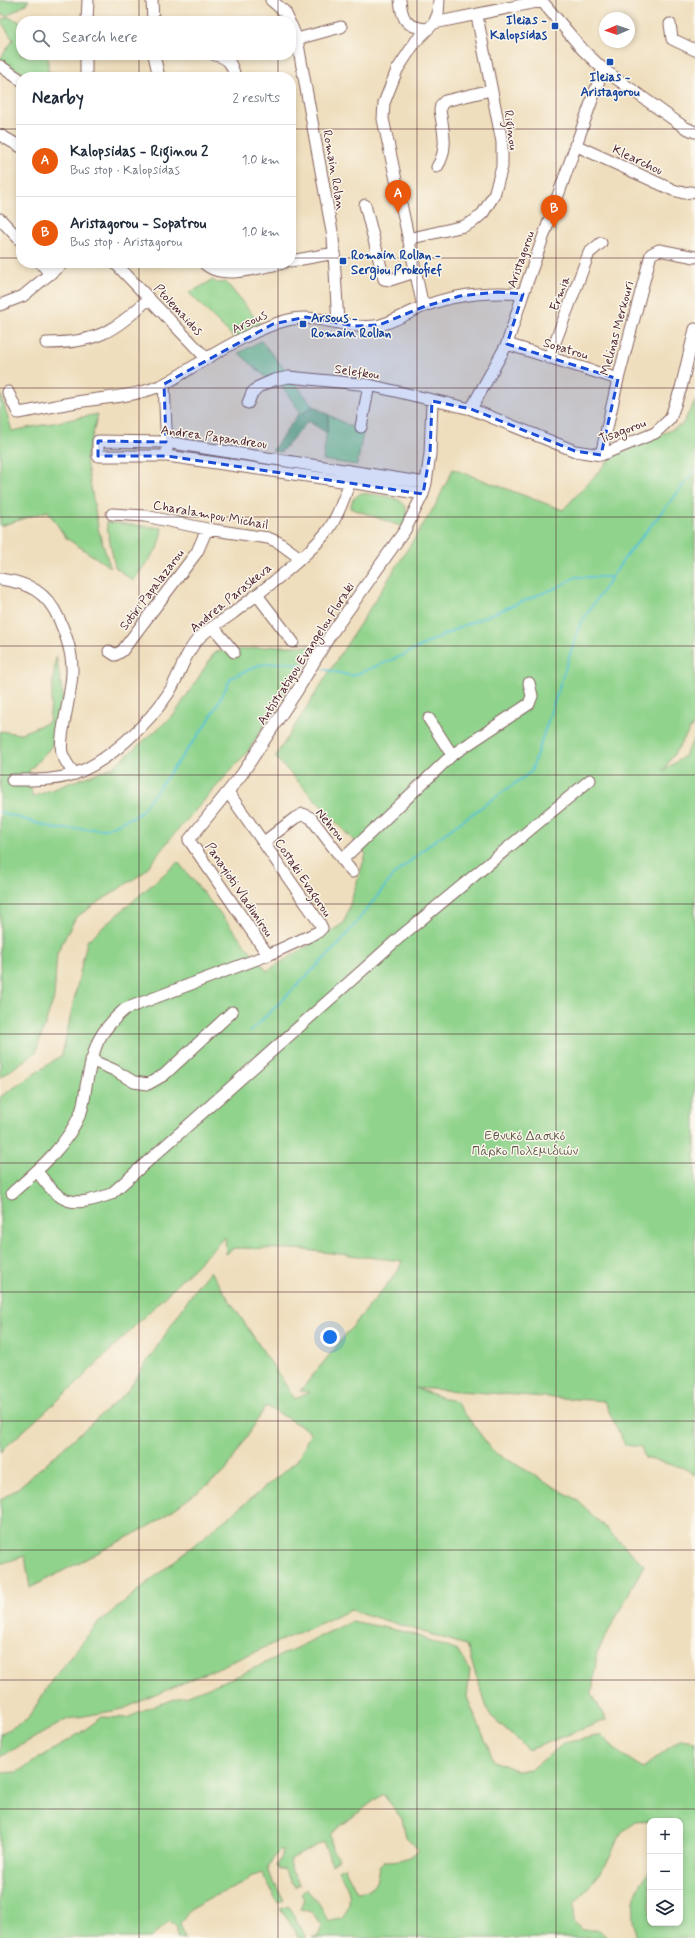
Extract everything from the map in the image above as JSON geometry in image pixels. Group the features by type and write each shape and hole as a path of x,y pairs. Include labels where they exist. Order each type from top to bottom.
{"street":[{"path":"87,16 88,0"},
{"path":"152,0 153,16"},
{"path":"271,0 285,12 287,16"},
{"path":"400,0 405,18 409,25 413,27 431,26 541,1 583,50 603,69 684,127 695,132"},
{"path":"423,307 382,119 384,103 397,70 416,40 431,26 438,14 439,0"},
{"name":"Riginou","path":"408,239 464,226 474,221 483,213 494,195 502,167 502,142 477,16"},
{"path":"670,24 672,39 695,50"},
{"path":"297,39 341,27"},
{"name":"Romain Rolan","path":"297,39 335,253 338,323"},
{"path":"86,60 86,72"},
{"path":"155,60 158,72"},
{"path":"228,60 233,66 234,72"},
{"path":"0,66 16,77"},
{"name":"Aristagorou","path":"471,409 507,344 575,145 603,69"},
{"path":"437,167 443,158 445,148 440,110 441,105 445,101 491,90"},
{"path":"0,135 16,144"},
{"name":"Klearchou","path":"575,145 673,190 684,193 691,192"},
{"path":"365,205 384,279 390,280 415,272"},
{"path":"0,219 16,236"},
{"path":"0,234 11,230"},
{"name":"Ermia","path":"549,358 589,253 601,243"},
{"name":"Melinas Merkouri","path":"601,455 618,379 651,254 659,250 695,257"},
{"path":"296,261 335,253"},
{"path":"45,268 50,274"},
{"path":"0,305 23,296 57,268"},
{"name":"Ptolemaidos","path":"119,268 206,358"},
{"path":"211,268 217,272 228,273 251,268"},
{"name":"Arsous","path":"8,392 18,413 78,402 126,396 144,392 164,384 206,358 273,324 306,317 354,326 379,325 394,321 423,307 460,296 490,293 523,294"},
{"path":"46,343 80,342 97,337 129,318 149,298"},
{"name":"Tisagorou","path":"471,409 575,451 601,455 655,433 670,419 681,388 695,329"},
{"name":"Sopatrou","path":"507,344 618,379"},
{"name":"Selefkou","path":"248,403 252,393 258,387 274,380 289,377 369,385 471,409"},
{"path":"164,384 167,456"},
{"path":"361,427 369,385"},
{"name":"Antistratigou Evangelou Floraki","path":"189,840 242,774 297,691 329,637 405,531 423,494 426,483 430,454 432,401"},
{"name":"Andrea Papandreou","path":"423,494 350,477 166,442 98,441 98,456 167,456 350,477 426,483"},
{"name":"Andrea Paraskeva","path":"12,780 47,780 75,774 107,756 148,721 168,693 190,649 202,636 257,595 300,558 327,532 350,477"},
{"name":"Charalampou Michail","path":"112,514 145,516 206,529 268,538 278,542 300,558"},
{"name":"Sotiri Papalazarou","path":"109,651 115,655 122,651 196,552 206,529"},
{"path":"0,579 16,581 37,590 54,608 68,640 72,669 71,694 62,748 67,764 75,774"},
{"path":"257,595 293,642"},
{"path":"214,628 234,652"},
{"path":"342,860 452,755 529,704 532,696 528,683"},
{"path":"429,719 452,755"},
{"path":"37,1171 50,1190 69,1201 88,1202 111,1194 400,937 590,780"},
{"name":"Costaki Evagorou","path":"228,792 322,928 318,932 268,955"},
{"name":"Nehrou","path":"264,842 295,818 303,814 311,818 352,872"},
{"name":"Panayioti Vladimirou","path":"189,840 268,955"},
{"path":"12,1193 37,1171 69,1136 82,1111 92,1060 98,1039 110,1023 125,1009 268,955"},
{"path":"92,1060 114,1070 134,1082 148,1084 164,1075 232,1012"}],"highlighted area":[{"path":"497,292 523,294 507,344 618,379 601,455 575,451 471,409 432,401 430,454 423,494 167,456 98,456 98,441 166,442 164,384 273,324 306,317 354,326 379,325 423,307 460,296"}],"green space":[{"path":"0,0 29,0 26,4 7,16 0,14"},
{"path":"8,17 16,20 16,60 48,60 48,72 21,72 0,59 13,40 0,20"},
{"path":"213,280 217,283 226,282 261,325 235,339 189,293"},
{"path":"261,341 287,372 268,379 239,353"},
{"path":"290,381 295,383 313,406 302,414 280,384"},
{"path":"0,392 12,431 98,414 86,460 99,532 110,567 66,538 48,511 0,526"},
{"name":"Εθνικό Δασικό Πάρκο Πολεμιδιών","path":"695,401 695,722 663,771 683,757 695,738 695,1475 684,1468 645,1458 641,1447 625,1445 604,1401 415,1388 456,1402 493,1451 577,1500 644,1565 597,1653 592,1694 606,1720 529,1750 489,1714 466,1645 351,1610 123,1709 68,1719 0,1757 0,1734 27,1720 52,1680 97,1624 297,1461 311,1432 266,1406 225,1472 155,1523 30,1588 25,1556 0,1564 0,1500 18,1488 127,1392 198,1285 210,1271 295,1399 310,1392 300,1391 398,1271 402,1261 296,1249 234,1248 226,1254 225,1237 77,1383 0,1452 0,1097 62,1055 87,941 178,862 267,971 344,923 366,854 275,757 435,506 453,469 563,510 612,457 682,425"},
{"path":"313,406 329,415 327,433 308,421 281,452 272,451 299,413 302,414"},
{"path":"329,415 363,433 357,465 323,460"},
{"path":"361,493 389,497 397,499 403,503 406,508 406,516 403,527 350,508 353,499"},
{"path":"106,522 162,528 159,546 133,581 115,567"},
{"path":"276,646 313,646 249,750 175,833 143,873 76,917 57,953 54,998 36,1052 0,1078 0,731 19,734 49,722 56,655 63,697 51,747 29,771 32,797 113,767 174,715 215,652"},
{"path":"352,1621 410,1633 458,1651 470,1670 467,1697 494,1761 516,1770 532,1769 564,1743 601,1735 621,1754 643,1768 680,1739 695,1741 695,1938 636,1938 634,1903 639,1888 647,1875 647,1926 683,1926 683,1818 647,1818 647,1821 635,1822 621,1834 605,1866 574,1905 573,1922 582,1930 598,1930 607,1937 617,1938 312,1938 319,1935 322,1924 311,1912 300,1909 305,1899 301,1894 306,1889 318,1902 329,1921 342,1919 348,1905 349,1894 338,1870 344,1867 357,1892 370,1890 376,1882 379,1867 385,1861 404,1859 419,1850 406,1837 402,1819 383,1794 330,1834 332,1850 339,1859 332,1864 323,1842 291,1859 290,1868 300,1884 295,1887 284,1869 279,1870 276,1865 282,1857 282,1851 279,1851 268,1866 268,1872 284,1900 278,1903 262,1873 250,1877 246,1882 191,1909 180,1923 185,1938 177,1938 177,1928 170,1921 151,1938 0,1938 0,1773 17,1772 80,1733 102,1717 127,1718 153,1706 188,1695 242,1674"},
{"path":"288,1906 307,1938 298,1938 295,1930 280,1909"}],"waterway":[{"path":"250,1032 340,943 394,875 434,841 531,772 580,624 624,559 695,471"},
{"path":"323,669 352,676 401,656 460,627 558,587 576,577 611,577"},
{"path":"0,812 56,829 106,829 139,814 208,722 231,678 259,665 286,662 305,666"}],"place":[{"name":"Ileias - Kalopsidas","path":"555,26"},
{"name":"Ileias - Aristagorou","path":"610,62"},
{"name":"Kalopsidas - Riginou 2","path":"398,213"},
{"name":"Aristagorou - Sopatrou","path":"554,228"},
{"name":"Romain Rollan - Sergiou Prokofief","path":"343,261"},
{"name":"Arsous - Romain Rollan","path":"303,324"}]}
